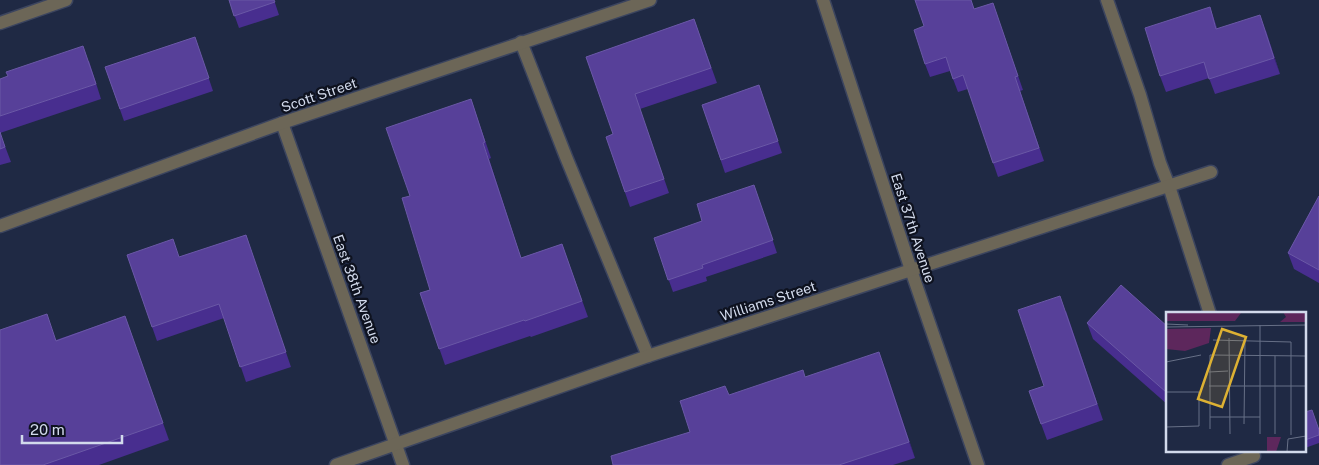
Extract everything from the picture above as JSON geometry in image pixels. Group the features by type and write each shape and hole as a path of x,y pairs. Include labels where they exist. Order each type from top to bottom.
{"street":[{"path":"0,23 66,0"},
{"name":"Scott Street","path":"0,226 282,123 650,0"},
{"name":"East 37th Avenue","path":"823,0 911,270 978,465"},
{"path":"1107,0 1140,95 1160,163 1209,312"},
{"path":"521,42 648,356"},
{"name":"East 38th Avenue","path":"282,123 403,465"},
{"name":"Williams Street","path":"336,465 648,356 1211,172"},
{"path":"1228,465 1254,458"}],"building":[{"path":"229,0 274,0 275,2 234,16"},
{"path":"915,0 971,0 974,9 993,3 1018,76 1015,77 1039,148 993,163 963,75 953,79 946,57 925,64 914,30 924,26"},
{"path":"1210,7 1216,29 1260,15 1274,58 1209,79 1204,62 1160,76 1145,28"},
{"path":"694,19 711,68 635,94 664,179 625,192 606,137 613,134 586,57"},
{"path":"195,37 209,78 120,109 105,67"},
{"path":"83,46 96,84 0,116 0,79 8,76 6,72"},
{"path":"759,85 778,141 721,160 702,105"},
{"path":"471,99 485,142 483,143 521,258 562,244 582,301 439,349 420,293 430,290 402,198 410,196 386,128"},
{"path":"0,132 5,147 0,149"},
{"path":"754,185 773,240 702,265 703,268 668,280 654,238 702,221 697,204"},
{"path":"1319,196 1319,270 1288,253"},
{"path":"246,235 286,352 240,367 219,304 152,327 127,255 173,239 179,257"},
{"path":"1121,285 1166,325 1166,392 1087,323"},
{"path":"1060,296 1097,404 1041,424 1029,391 1044,386 1018,310"},
{"path":"47,314 56,341 125,316 163,423 43,465 0,465 0,330"},
{"path":"879,352 909,442 839,465 613,465 611,456 690,432 680,401 725,386 729,395 803,370 805,377"},
{"path":"1312,410 1319,435 1306,440 1306,412"}]}
